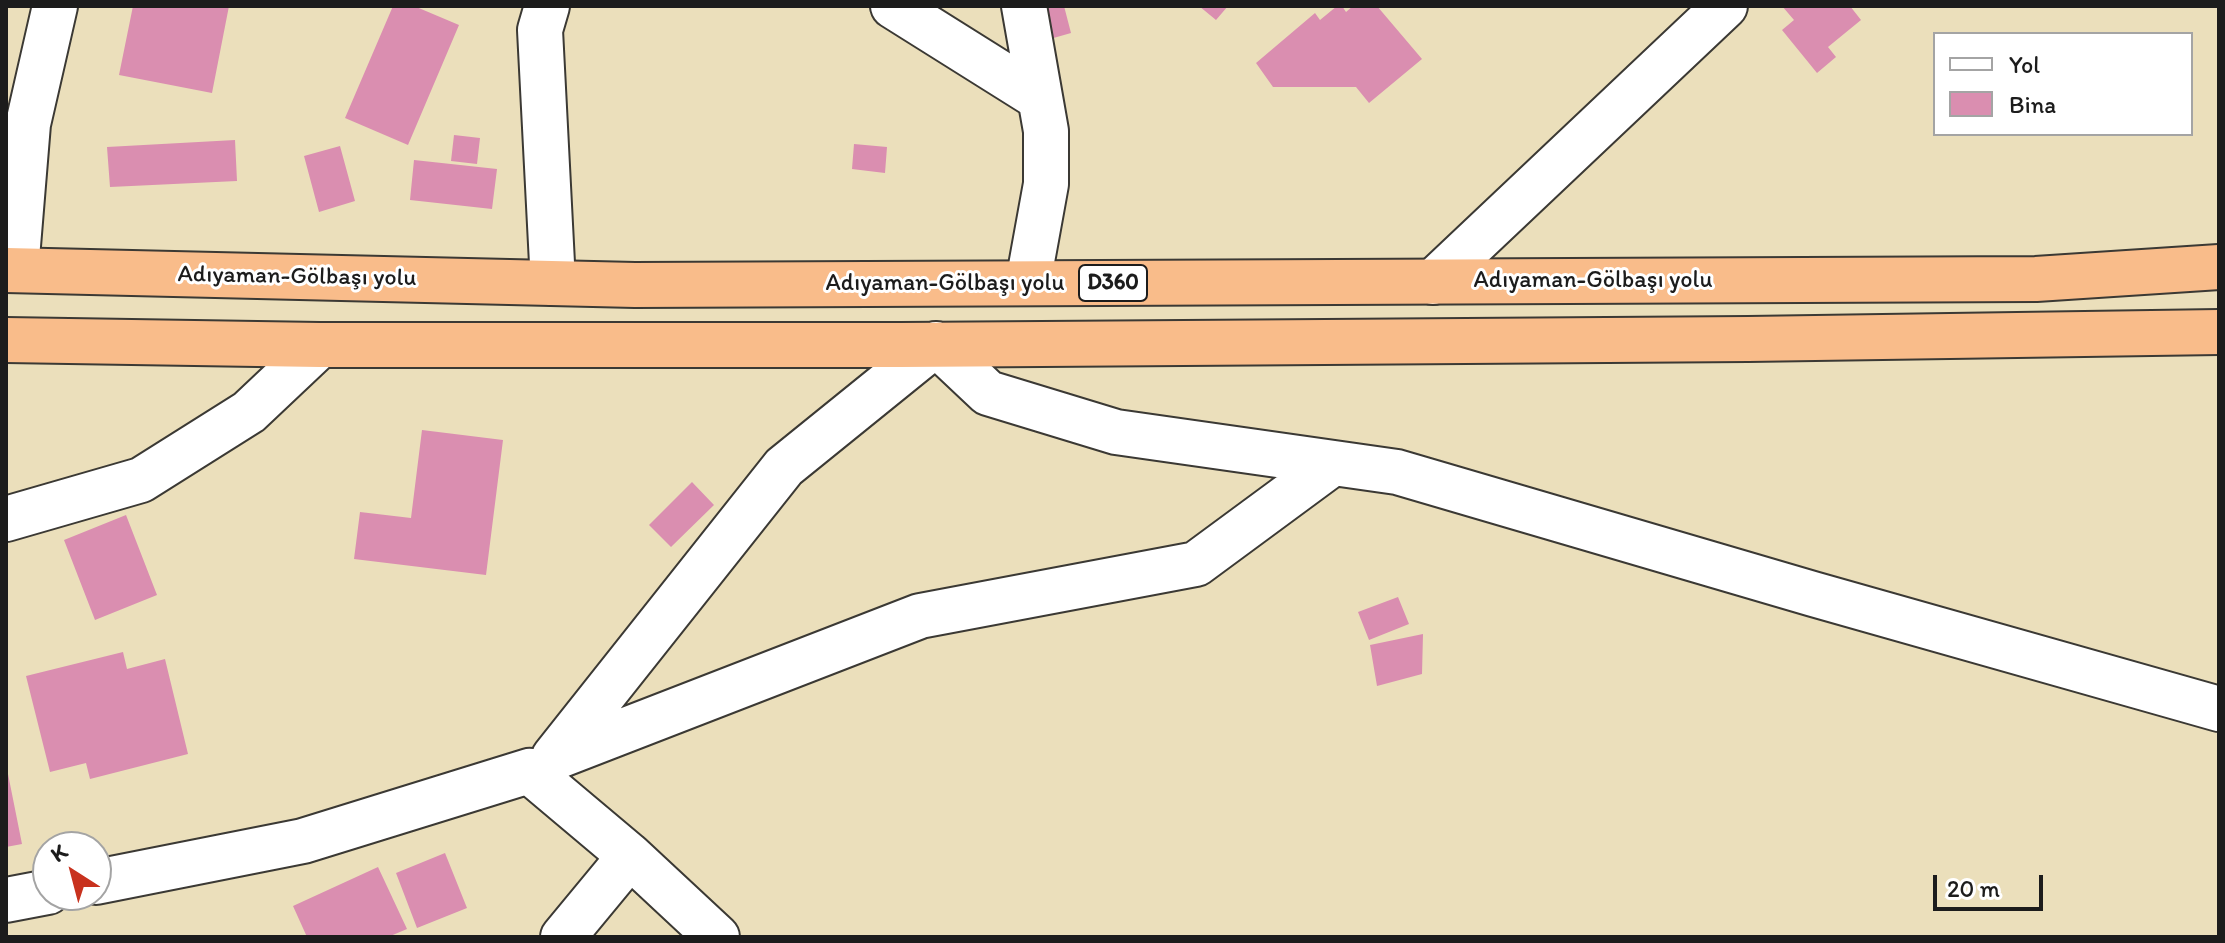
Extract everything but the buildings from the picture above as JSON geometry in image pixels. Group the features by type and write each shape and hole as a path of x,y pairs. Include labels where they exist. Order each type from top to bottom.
{"highway":[{"name":"Adıyaman-Gölbaşı yolu","path":"11,270 635,285 2036,279 2219,267"},
{"path":"6,340 320,345 936,344 1732,339 2219,332"}],"street":[{"path":"11,270 28,124 55,6"},
{"path":"547,6 540,30 553,283"},
{"path":"893,6 1038,97"},
{"path":"1024,6 1046,131 1046,184 1028,283"},
{"path":"1433,282 1725,6"},
{"path":"542,764 784,467 936,344 988,393 1116,432 1397,472 2219,709"},
{"path":"6,519 141,480 249,412 320,345"},
{"path":"112,879 303,841 542,764 920,616 1196,564 1333,463"},
{"path":"542,764 630,856 717,937"},
{"path":"563,937 630,856"},
{"path":"6,900 32,895"}]}
